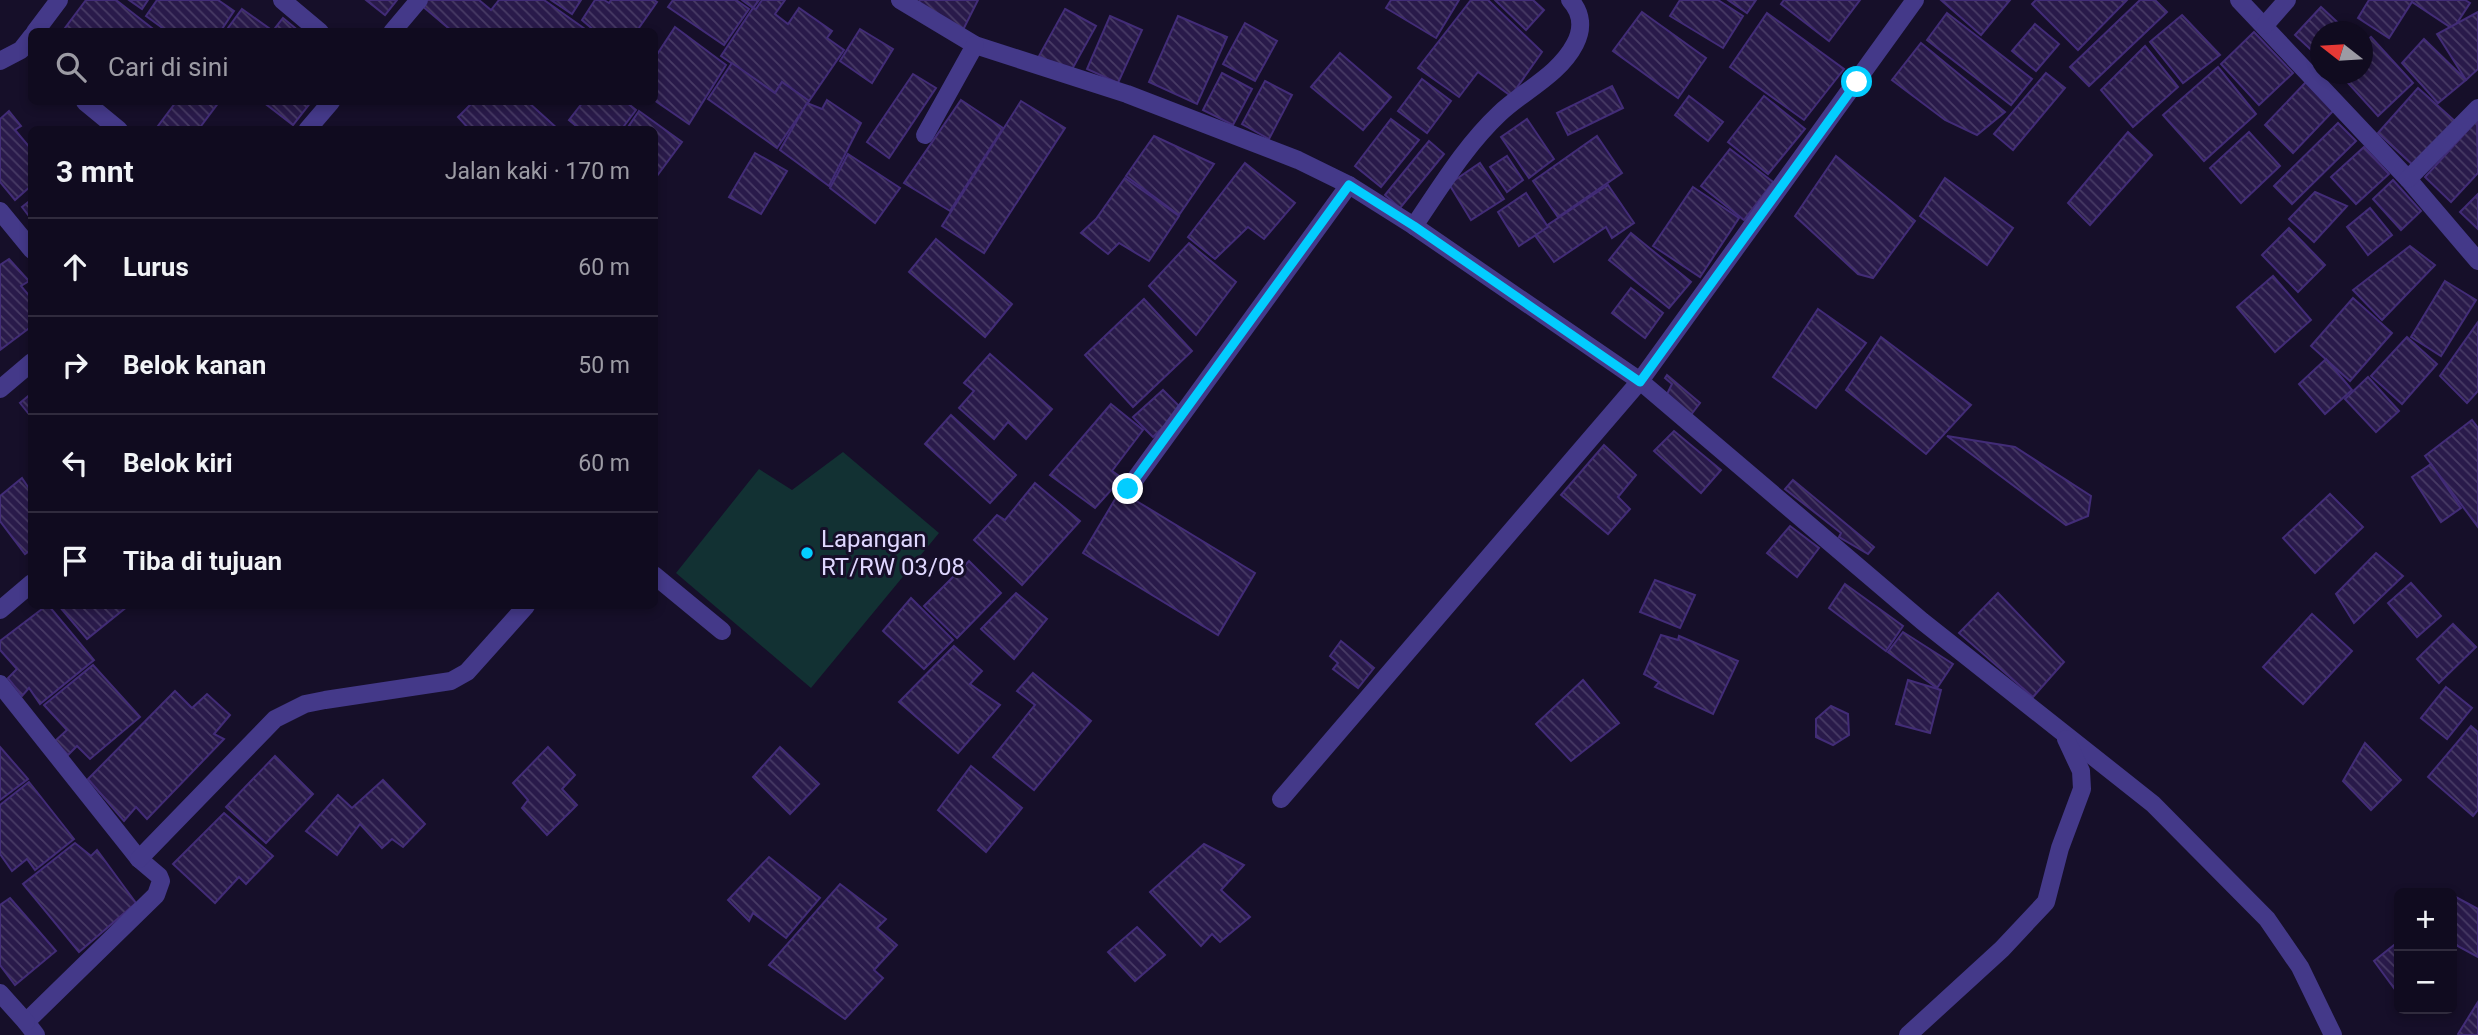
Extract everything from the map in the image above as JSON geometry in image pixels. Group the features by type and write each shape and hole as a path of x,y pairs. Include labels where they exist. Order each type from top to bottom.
{"street":[{"path":"38,28 59,0"},
{"path":"282,0 315,28"},
{"path":"395,28 419,0"},
{"path":"900,0 975,45 1127,94 1298,160 1349,185 1414,226 1640,382 1922,621 2153,804 2267,919 2300,967 2333,1035"},
{"path":"1414,226 1456,164 1499,114 1544,79 1573,48 1580,33 1581,19 1570,0"},
{"path":"1281,799 1640,382 1915,0"},
{"path":"2239,0 2408,179 2478,261"},
{"path":"2265,25 2287,0"},
{"path":"925,135 975,45"},
{"path":"0,61 28,48"},
{"path":"89,105 114,126"},
{"path":"310,126 328,105"},
{"path":"2408,179 2478,108"},
{"path":"1128,489 1349,185"},
{"path":"0,211 28,245"},
{"path":"0,389 28,365"},
{"path":"658,578 722,631"},
{"path":"0,610 28,586"},
{"path":"139,859 275,719 305,704 451,681 467,672 523,609"},
{"path":"0,684 139,859 159,876 161,887 31,1028 0,993"},
{"path":"1908,1035 2002,950 2046,902 2060,848 2082,789 2081,771 2065,736"}],"green space":[{"name":"Lapangan RT/RW 03/08","path":"843,452 939,533 811,688 676,573 759,469 792,490"}],"building":[{"path":"86,0 116,0 152,28 65,28"},
{"path":"129,0 148,0 142,9"},
{"path":"157,0 218,0 234,11 223,28 162,28 146,16"},
{"path":"366,0 397,0 385,15"},
{"path":"426,0 479,0 491,10 499,0 544,0 584,28 448,28 421,5"},
{"path":"551,0 581,0 572,14"},
{"path":"595,0 609,3 611,0 657,2 639,28 591,28 582,20"},
{"path":"673,0 736,0 749,9 724,45 668,7"},
{"path":"742,0 759,0 753,8"},
{"path":"762,0 785,0 775,14 788,24 799,8 832,31 827,38 844,50 809,101 782,82 775,93 721,56 753,8 756,9"},
{"path":"920,0 978,0 963,30 917,6"},
{"path":"1391,0 1459,0 1436,38 1386,8"},
{"path":"1471,0 1488,0 1542,52 1511,96 1478,72 1459,97 1418,68"},
{"path":"1495,0 1533,0 1544,10 1526,30"},
{"path":"1680,0 1718,0 1743,16 1723,48 1670,16"},
{"path":"1728,0 1756,0 1747,13"},
{"path":"1784,0 1860,0 1829,41 1781,4"},
{"path":"1941,0 2010,0 1981,35"},
{"path":"2036,0 2127,0 2078,50 2032,4"},
{"path":"2140,0 2155,0 2167,12 2089,86 2070,67"},
{"path":"2369,0 2465,0 2470,3 2453,29 2412,2 2389,38 2373,28 2373,21 2358,18"},
{"path":"2321,7 2336,21 2310,21 2310,49 2295,35"},
{"path":"242,9 269,28 228,28"},
{"path":"1065,9 1096,26 1070,73 1039,56"},
{"path":"1642,12 1706,58 1678,98 1613,51"},
{"path":"2478,12 2478,69 2466,80 2437,34"},
{"path":"1767,13 1844,69 1804,120 1730,67"},
{"path":"1947,13 2032,79 2011,105 1927,40"},
{"path":"2182,15 2220,55 2183,83 2150,42"},
{"path":"1110,16 1142,30 1118,83 1087,69"},
{"path":"1178,16 1227,37 1197,104 1149,82"},
{"path":"283,18 295,28 275,28"},
{"path":"1245,23 1277,41 1255,81 1223,64"},
{"path":"2035,24 2059,44 2036,71 2012,51"},
{"path":"675,27 726,65 689,124 658,103 658,53"},
{"path":"860,29 893,49 872,83 840,61"},
{"path":"2254,32 2293,73 2259,105 2221,64"},
{"path":"2373,39 2413,83 2378,116 2349,84 2373,84"},
{"path":"2424,39 2466,80 2438,103 2402,63"},
{"path":"1921,43 2005,112 1977,135 1945,120 1892,80"},
{"path":"2145,46 2178,87 2133,127 2101,90"},
{"path":"1340,53 1391,97 1363,130 1311,87"},
{"path":"732,63 775,93 782,82 809,101 777,148 708,99"},
{"path":"2218,67 2256,114 2204,161 2163,115"},
{"path":"1222,73 1252,89 1233,125 1203,110"},
{"path":"2046,73 2065,88 2013,150 1994,134"},
{"path":"913,74 936,88 889,158 867,142"},
{"path":"1422,79 1451,101 1427,133 1398,111"},
{"path":"1265,81 1292,95 1269,139 1242,124"},
{"path":"2306,82 2334,110 2293,153 2265,125"},
{"path":"1612,86 1623,108 1568,135 1557,113"},
{"path":"2418,88 2456,122 2415,167 2378,133"},
{"path":"1689,96 1723,122 1708,141 1675,115"},
{"path":"1764,96 1805,129 1768,174 1728,142"},
{"path":"827,100 861,123 829,186 780,150 807,103 822,109"},
{"path":"961,100 1003,128 950,211 904,183"},
{"path":"1021,101 1065,128 984,253 942,226"},
{"path":"174,105 217,105 201,126 158,126"},
{"path":"267,105 309,105 293,125"},
{"path":"470,105 531,105 555,126 466,126 458,117"},
{"path":"581,105 630,105 636,110 624,126 576,126 569,120"},
{"path":"9,111 21,126 15,130 28,145 28,189 15,200 0,182 0,119"},
{"path":"639,111 682,142 658,175 658,126 629,126"},
{"path":"1391,119 1419,140 1381,187 1355,166"},
{"path":"1527,119 1554,159 1529,178 1501,137"},
{"path":"2477,120 2478,173 2451,202 2425,177"},
{"path":"2338,123 2356,141 2292,204 2274,186"},
{"path":"2128,132 2152,155 2090,225 2068,203"},
{"path":"2249,132 2280,166 2241,203 2210,168"},
{"path":"1154,136 1214,164 1179,215 1126,176"},
{"path":"1597,136 1622,173 1558,217 1533,181"},
{"path":"1429,141 1444,154 1400,208 1385,195"},
{"path":"2364,147 2389,174 2356,204 2331,177"},
{"path":"1730,149 1773,182 1744,220 1701,186"},
{"path":"755,153 787,171 761,214 729,197"},
{"path":"848,154 900,188 875,223 830,188"},
{"path":"1507,156 1523,180 1507,192 1490,167"},
{"path":"1836,156 1915,221 1873,278 1858,274 1795,216"},
{"path":"1245,163 1295,203 1264,239 1248,227 1215,259 1188,237"},
{"path":"1480,163 1504,199 1471,220 1449,184"},
{"path":"1125,178 1179,216 1149,261 1119,243 1108,254 1081,233 1096,219"},
{"path":"1945,178 2013,228 1987,265 1920,216"},
{"path":"2393,180 2421,211 2401,230 2373,199"},
{"path":"1608,185 1634,223 1612,238 1606,227 1554,262 1534,234"},
{"path":"1693,187 1739,218 1700,277 1653,246"},
{"path":"2315,192 2347,206 2314,242 2289,219"},
{"path":"1526,193 1548,227 1519,246 1498,212"},
{"path":"2478,194 2478,229 2460,212"},
{"path":"28,202 28,215 22,207"},
{"path":"2370,208 2392,235 2368,255 2347,227"},
{"path":"2289,228 2325,265 2298,292 2262,255"},
{"path":"1631,233 1691,282 1669,308 1609,260"},
{"path":"936,239 1012,304 985,337 909,272"},
{"path":"1189,243 1236,282 1196,335 1149,286"},
{"path":"2410,246 2435,265 2382,320 2353,290"},
{"path":"9,259 28,280 21,286 28,294 28,329 0,350 0,265"},
{"path":"2273,276 2311,320 2275,352 2237,307"},
{"path":"2445,281 2476,300 2441,356 2411,337"},
{"path":"1631,288 1663,313 1645,338 1612,313"},
{"path":"2353,298 2392,333 2350,381 2311,346"},
{"path":"1144,299 1192,351 1133,407 1085,355"},
{"path":"1818,309 1866,343 1816,408 1773,377"},
{"path":"2478,322 2478,391 2467,403 2440,376"},
{"path":"1881,337 1971,405 1926,454 1846,390"},
{"path":"2407,337 2437,364 2402,404 2371,376"},
{"path":"990,354 1052,409 1026,439 1008,422 994,439 959,408 974,391 964,383"},
{"path":"2326,359 2352,390 2325,414 2299,384"},
{"path":"1667,375 1700,403 1687,420 1665,398 1672,384 1665,378"},
{"path":"2368,377 2399,411 2376,432 2345,399"},
{"path":"1163,390 1182,409 1153,437 1133,417"},
{"path":"28,396 28,413 20,403"},
{"path":"1111,404 1143,430 1112,471 1122,478 1095,508 1050,475"},
{"path":"951,415 1016,475 990,503 925,444"},
{"path":"2472,420 2478,428 2478,527 2425,456"},
{"path":"1674,431 1721,470 1701,493 1654,451"},
{"path":"1947,436 2015,447 2091,496 2088,516 2066,525"},
{"path":"1604,445 1636,475 1618,497 1630,509 1608,534 1561,495"},
{"path":"2431,464 2461,508 2441,522 2412,477"},
{"path":"22,478 28,487 28,552 25,554 0,521 0,496"},
{"path":"1793,480 1874,547 1868,554 1839,537 1841,533 1785,489"},
{"path":"1035,483 1080,521 1022,585 974,540 997,515 1005,520"},
{"path":"1120,491 1255,573 1218,635 1083,553"},
{"path":"2330,494 2363,527 2315,573 2283,538"},
{"path":"1790,526 1819,548 1797,577 1767,553"},
{"path":"2376,553 2403,576 2354,623 2336,594"},
{"path":"969,561 1001,593 957,638 924,606"},
{"path":"1655,580 1695,595 1680,628 1640,612"},
{"path":"2411,583 2441,616 2417,637 2388,603"},
{"path":"1845,584 1903,626 1886,651 1829,608"},
{"path":"1016,593 1047,619 1014,659 981,629"},
{"path":"1998,593 2064,662 2033,697 1959,633"},
{"path":"911,598 953,640 924,669 883,631"},
{"path":"42,609 52,609 94,660 40,704 29,688 22,696 8,678 17,669 0,650 0,641"},
{"path":"62,609 124,609 87,639"},
{"path":"2312,614 2352,651 2303,704 2263,667"},
{"path":"2453,624 2476,647 2439,683 2417,659"},
{"path":"1903,632 1953,664 1937,688 1888,652"},
{"path":"1661,635 1678,640 1679,636 1738,661 1713,714 1655,687 1659,682 1644,674"},
{"path":"1341,641 1374,668 1358,688 1333,669 1338,663 1330,656"},
{"path":"954,646 982,671 970,684 1000,705 958,753 899,702"},
{"path":"93,665 140,717 90,759 77,746 68,755 55,741 67,730 44,705"},
{"path":"1033,673 1091,721 1034,790 993,757 1035,705 1017,691"},
{"path":"1583,680 1619,723 1571,761 1536,724"},
{"path":"1908,680 1941,690 1930,733 1896,724"},
{"path":"2446,687 2472,708 2447,739 2421,718"},
{"path":"175,691 192,708 207,694 230,715 214,734 224,739 147,819 136,807 124,821 88,779"},
{"path":"1831,706 1848,714 1849,735 1833,745 1816,737 1816,719"},
{"path":"2471,726 2478,732 2478,810 2473,816 2428,777"},
{"path":"2365,743 2401,780 2371,810 2343,781"},
{"path":"0,747 28,779 0,800"},
{"path":"548,747 575,775 562,789 577,805 547,835 522,808 528,800 513,783"},
{"path":"780,747 819,784 790,814 753,777"},
{"path":"275,756 313,794 266,843 226,807"},
{"path":"971,766 1022,808 986,852 938,810"},
{"path":"383,780 425,824 403,847 392,839 382,848 360,824 337,855 306,831 338,795 352,808"},
{"path":"29,782 74,839 35,870 27,859 12,871 0,854 0,805"},
{"path":"224,813 273,856 246,884 239,877 215,903 173,864"},
{"path":"75,843 91,856 97,850 136,903 79,952 23,884"},
{"path":"1204,844 1244,865 1221,890 1250,917 1220,942 1212,934 1201,946 1150,892"},
{"path":"769,857 820,898 786,938 753,913 749,921 728,900"},
{"path":"840,884 886,919 877,928 897,945 874,970 883,978 845,1019 769,965"},
{"path":"10,898 56,951 15,985 0,965 0,905"},
{"path":"2457,898 2478,909 2478,957 2457,946"},
{"path":"1137,927 1165,955 1135,981 1108,952"},
{"path":"2394,945 2394,988 2374,961"},
{"path":"2478,1002 2478,1035 2459,1035 2458,1034"}],"place":[{"name":"Lapangan RT/RW 03/08","path":"807,553"}],"route":[{"path":"1128,489 1349,185 1414,226 1640,382 1857,82"}]}
